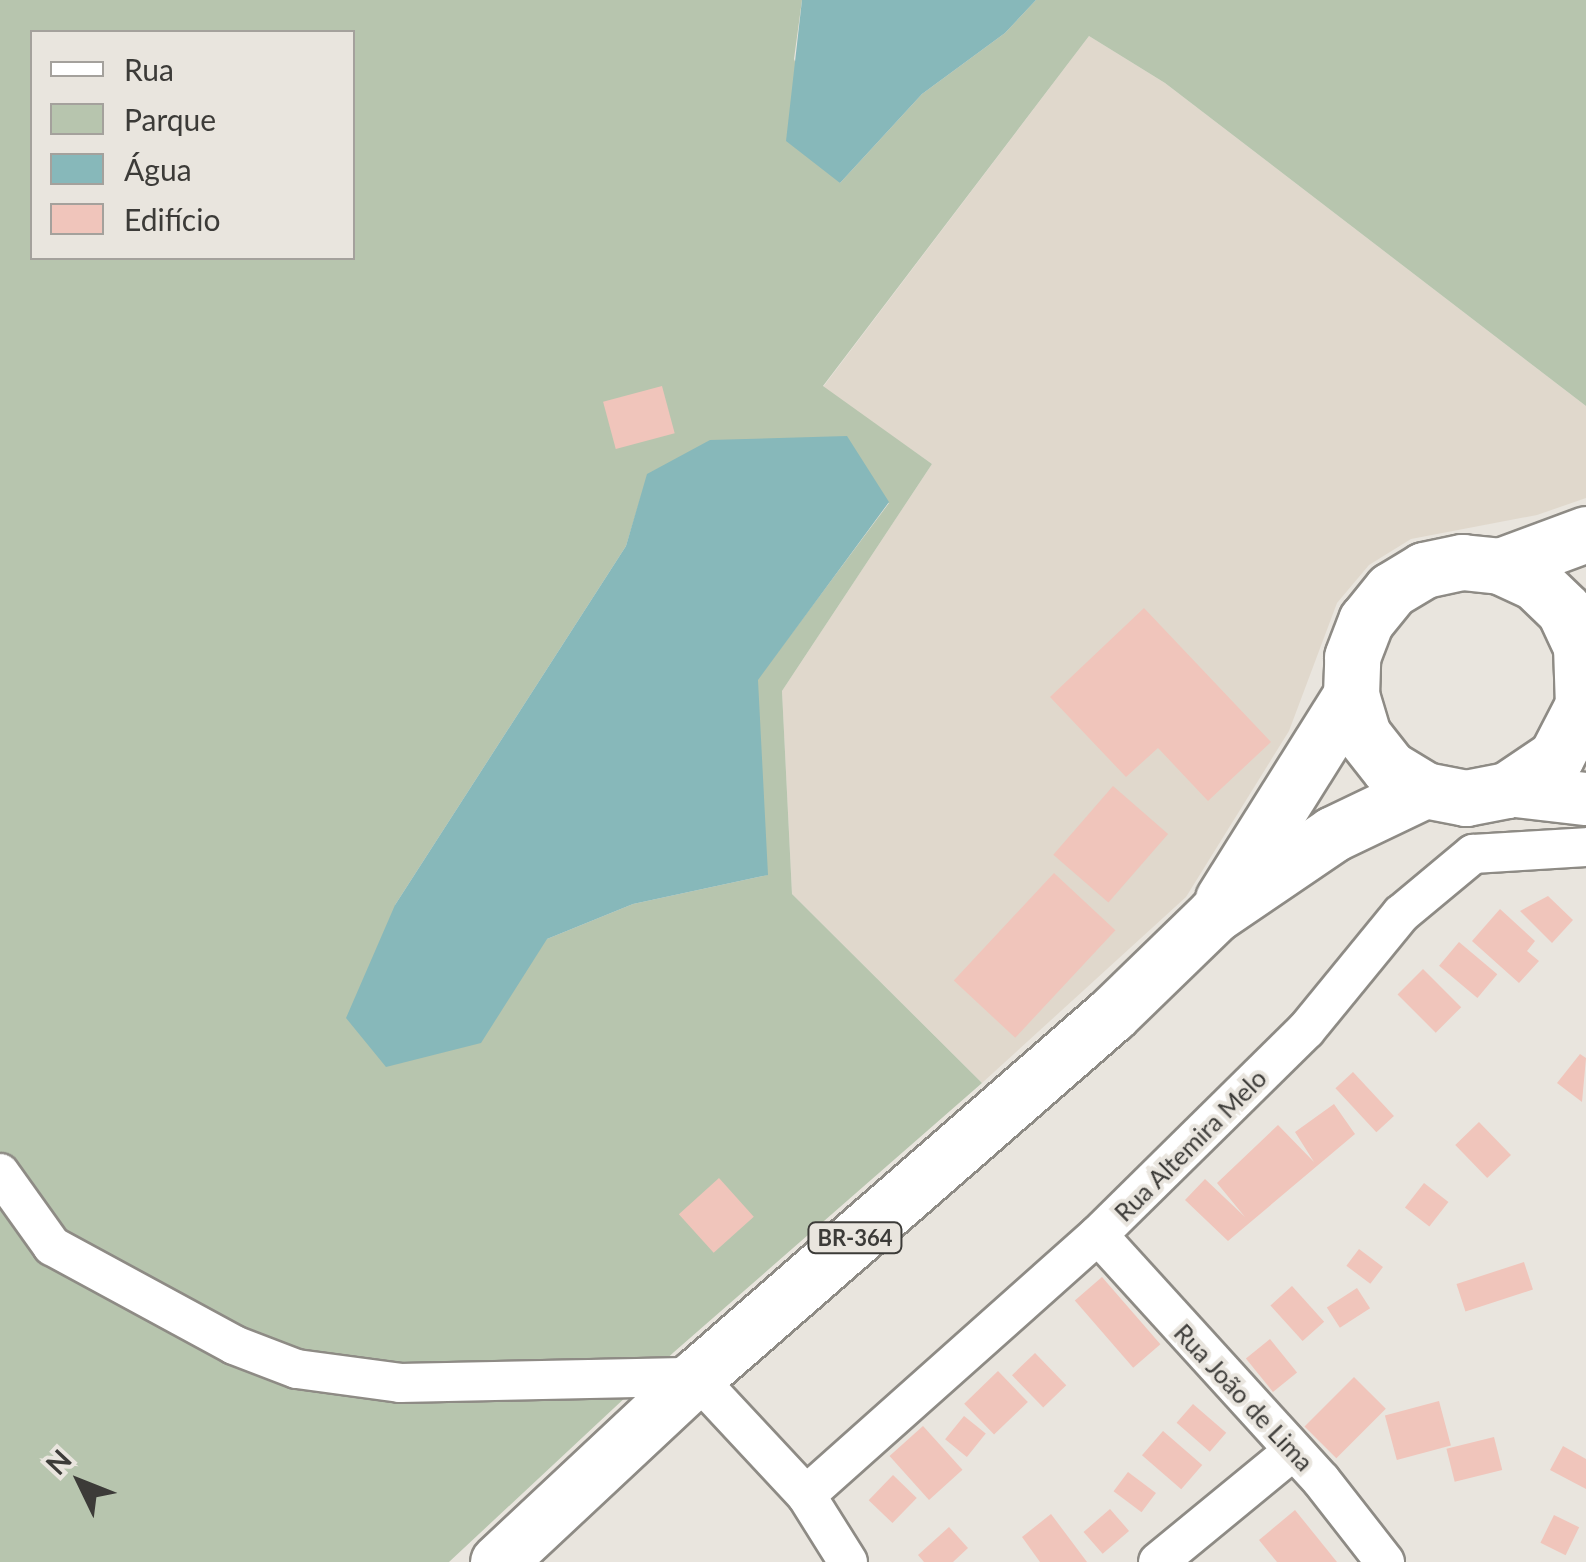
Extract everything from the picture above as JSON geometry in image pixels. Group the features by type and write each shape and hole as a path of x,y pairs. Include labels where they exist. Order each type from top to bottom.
{"main road":[{"name":"BR-364","path":"1500,566 1586,534"},
{"name":"BR-364","path":"1214,915 1350,695 1359,638 1391,590 1424,570 1462,562 1500,566 1550,596 1583,640 1584,707 1556,758 1507,790 1466,798 1425,790 1389,768 1372,746 1350,695"},
{"name":"BR-364","path":"498,1562 696,1376 1112,1014 1214,915 1333,834 1425,790"},
{"path":"1507,790 1586,799"}],"street":[{"name":"Rua Altemira Melo","path":"806,1495 1098,1236 1306,1030 1401,914 1472,854 1586,848"},
{"path":"0,1173 52,1246 234,1345 297,1369 400,1383 696,1376 806,1495 848,1562"},
{"name":"Rua João de Lima","path":"1098,1236 1385,1562"},
{"path":"1158,1562 1292,1452"}],"shaded area":[{"path":"1089,36 1165,83 1586,406 1586,498 1537,515 1411,539 1369,565 1337,603 1289,731 1186,897 982,1083 792,894 782,691 932,464 823,387"}],"green space":[{"path":"0,0 802,0 794,59 840,183 922,94 1005,33 1036,0 1586,0 1586,406 1165,83 1089,36 823,386 932,464 782,691 792,894 982,1083 674,1352 449,1562 0,1562","holes":["648,474 889,503 757,680 767,875 633,904 547,939 395,905 626,546"]}],"water":[{"path":"802,0 1036,0 1005,33 922,94 840,183 786,141"},
{"path":"847,436 889,502 758,680 768,875 633,904 547,939 481,1043 386,1067 346,1018 395,905 626,546 647,474 710,440"}],"building":[{"path":"662,386 675,433 616,449 603,402"},
{"path":"1144,608 1271,742 1208,801 1158,748 1126,777 1050,697"},
{"path":"1113,786 1168,834 1108,903 1053,855"},
{"path":"1054,873 1115,930 1015,1038 954,981"},
{"path":"1548,896 1573,920 1552,943 1520,911"},
{"path":"1500,909 1535,941 1527,951 1539,961 1519,983 1472,941"},
{"path":"1459,942 1497,974 1477,998 1439,966"},
{"path":"1423,969 1461,1007 1436,1033 1398,994"},
{"path":"1580,1054 1586,1058 1582,1102 1557,1083"},
{"path":"1353,1072 1394,1116 1376,1132 1335,1088"},
{"path":"1334,1104 1355,1134 1228,1241 1185,1200 1205,1179 1245,1217 1217,1183 1278,1125 1314,1162 1295,1132"},
{"path":"1479,1122 1511,1155 1487,1178 1455,1145"},
{"path":"719,1178 754,1217 714,1253 679,1214"},
{"path":"1424,1183 1448,1202 1429,1227 1405,1207"},
{"path":"1359,1249 1383,1267 1370,1284 1346,1266"},
{"path":"1524,1262 1533,1290 1465,1312 1456,1284"},
{"path":"1102,1277 1160,1344 1133,1368 1075,1301"},
{"path":"1292,1286 1324,1322 1303,1341 1270,1305"},
{"path":"1357,1288 1370,1308 1340,1328 1327,1308"},
{"path":"1270,1339 1297,1372 1273,1392 1246,1359"},
{"path":"1035,1353 1066,1385 1043,1408 1012,1375"},
{"path":"998,1371 1028,1402 994,1435 964,1404"},
{"path":"1354,1377 1386,1409 1336,1458 1305,1426"},
{"path":"1439,1401 1451,1445 1397,1460 1385,1415"},
{"path":"1193,1404 1226,1433 1210,1452 1177,1423"},
{"path":"964,1416 986,1434 967,1457 945,1439"},
{"path":"923,1426 962,1470 929,1500 890,1456"},
{"path":"1163,1431 1202,1465 1181,1489 1142,1455"},
{"path":"1494,1437 1502,1470 1455,1482 1446,1449"},
{"path":"1563,1446 1586,1459 1586,1489 1550,1470"},
{"path":"1128,1472 1156,1493 1142,1512 1114,1491"},
{"path":"893,1475 917,1498 892,1523 869,1500"},
{"path":"1110,1509 1129,1531 1103,1554 1084,1532"},
{"path":"1295,1510 1337,1562 1277,1562 1259,1540"},
{"path":"1051,1514 1087,1562 1040,1562 1022,1537"},
{"path":"1554,1515 1579,1527 1566,1555 1540,1543"},
{"path":"949,1527 968,1548 953,1562 924,1562 918,1555"}]}
